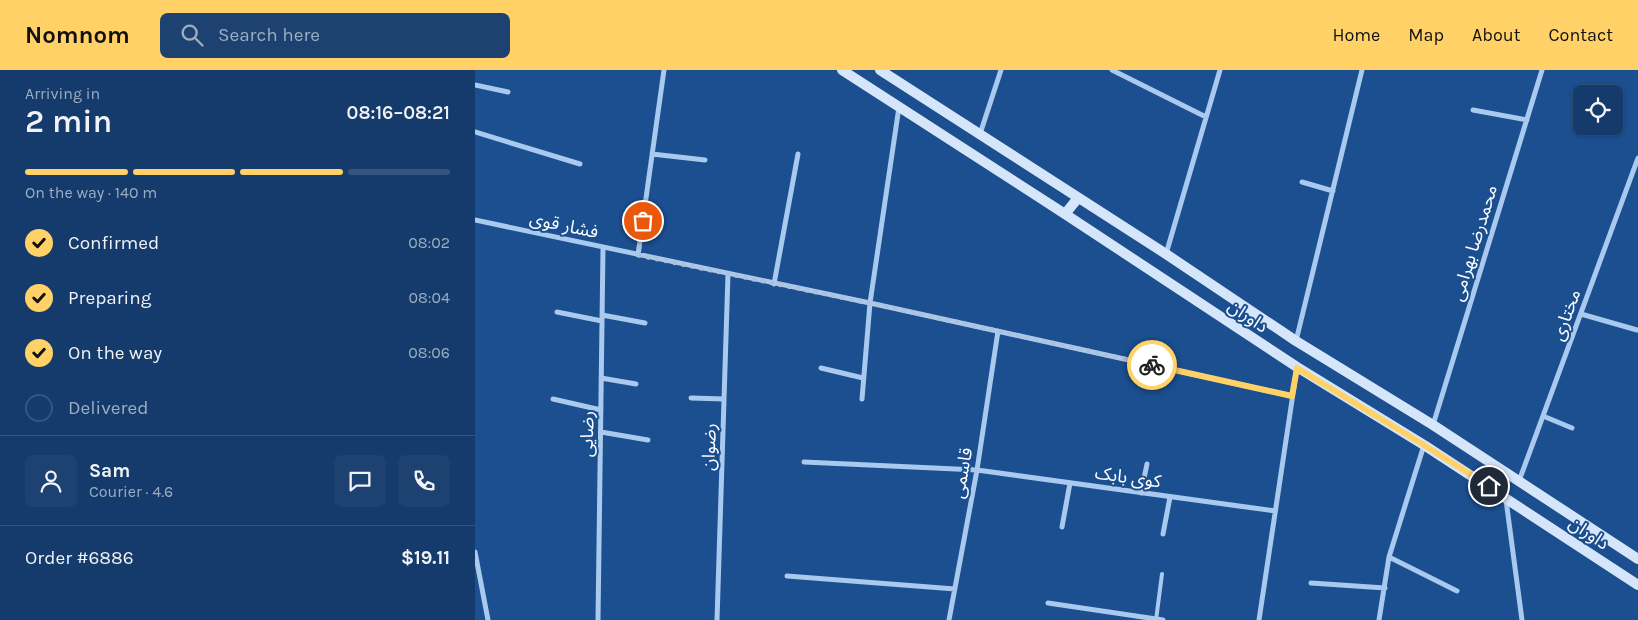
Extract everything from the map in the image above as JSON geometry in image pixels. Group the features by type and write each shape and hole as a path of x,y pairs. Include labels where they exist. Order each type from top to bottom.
{"main road":[{"name":"داوران","path":"842,70 1065,214 1297,368 1424,445 1638,585"},
{"name":"داوران","path":"880,70 1166,254 1296,341 1433,425 1638,559"},
{"path":"1065,214 1078,198"}],"street":[{"path":"638,255 664,70"},
{"path":"980,134 1001,70"},
{"path":"1112,70 1206,117"},
{"path":"1166,254 1220,70"},
{"path":"1296,341 1363,70"},
{"name":"محمدرضا بهرامی","path":"1433,425 1542,70"},
{"path":"475,85 507,92"},
{"path":"861,399 870,303 899,107"},
{"path":"1473,110 1527,120"},
{"path":"475,132 580,164"},
{"path":"652,154 705,160"},
{"path":"774,284 798,154"},
{"name":"مختاری","path":"1519,481 1638,158"},
{"path":"1302,182 1333,190"},
{"name":"فشار قوی","path":"475,220 870,303 1292,396"},
{"name":"رضایی","path":"598,620 603,248"},
{"name":"رضوان","path":"717,620 728,274"},
{"path":"557,312 645,323"},
{"path":"1581,314 1637,330"},
{"name":"قاسمی","path":"949,620 977,470 997,331"},
{"path":"821,368 863,378"},
{"path":"1259,620 1297,368"},
{"path":"601,378 635,384"},
{"path":"691,398 724,399"},
{"path":"553,399 601,410"},
{"path":"1543,416 1572,428"},
{"path":"601,432 648,440"},
{"path":"1379,620 1389,557 1424,445"},
{"name":"کوی بابک","path":"804,462 977,470 1275,511"},
{"path":"1141,493 1147,464"},
{"path":"1062,527 1070,483"},
{"path":"1163,534 1170,497"},
{"path":"1505,497 1521,620"},
{"path":"475,552 488,620"},
{"path":"1389,557 1457,591"},
{"path":"787,576 955,588"},
{"path":"1311,583 1385,588"},
{"path":"1048,603 1163,620"}],"lane":[{"path":"1156,619 1162,574"}],"way so far":[{"path":"643,221 638,255 1152,365"}],"route":[{"path":"1152,365 1292,396 1297,368 1489,486"}]}
